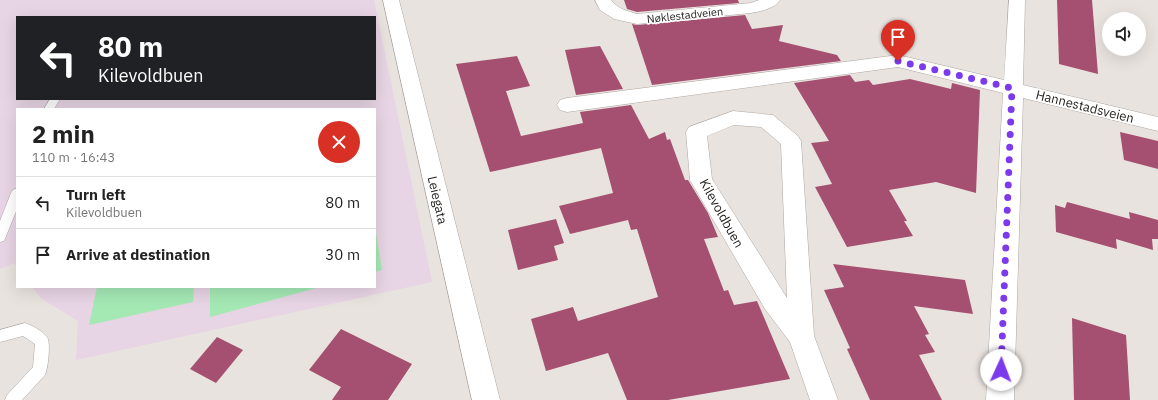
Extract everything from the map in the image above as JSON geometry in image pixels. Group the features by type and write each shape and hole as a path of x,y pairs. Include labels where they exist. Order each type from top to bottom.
{"street":[{"name":"Leiegata","path":"391,0 486,400"},
{"name":"Nøklestadveien","path":"603,0 606,6 620,15 644,20 751,8 761,6 772,0"},
{"path":"1000,400 1012,88 1017,0"},
{"path":"567,105 898,61 1012,88"},
{"name":"Hannestadsveien","path":"1012,88 1158,124"},
{"name":"Kilevoldbuen","path":"801,336 774,301 701,180 696,132 733,118 766,120 791,141 801,336 824,400"}],"lane":[{"path":"0,237 16,195"},
{"path":"0,336 25,329 42,341 40,370 12,400"}],"shaded area":[{"path":"0,0 374,0 432,282 76,360 78,321 42,299 33,288 376,288 376,108 16,108 16,266 14,263 0,269"}],"green space":[{"path":"376,232 382,270 376,272"},
{"path":"97,288 194,288 193,302 89,325"},
{"path":"210,288 316,288 210,317"}],"building":[{"path":"624,0 738,0 739,3 637,12 627,9"},
{"path":"1057,0 1092,0 1098,74 1059,64"},
{"path":"745,15 752,29 783,25 779,41 837,55 841,61 652,85 632,24 637,25"},
{"path":"600,46 623,89 576,95 565,50"},
{"path":"517,56 530,86 506,91 521,136 583,123 580,112 631,105 649,139 665,132 667,140 670,139 685,180 688,180 708,213 718,237 704,239 724,291 728,290 734,305 757,301 790,379 668,400 627,400 608,353 546,371 531,319 573,307 578,321 658,297 637,229 631,230 628,220 570,234 559,206 613,193 601,148 490,172 456,64"},
{"path":"850,75 855,82 869,80 873,85 910,79 951,89 952,83 980,90 976,193 936,182 889,190 907,221 904,221 913,236 847,247 815,187 832,184 811,143 829,141 794,83"},
{"path":"1120,132 1158,141 1158,169 1124,160"},
{"path":"1067,202 1130,219 1129,212 1158,220 1158,239 1152,239 1153,250 1116,239 1117,249 1056,232 1055,205 1065,208"},
{"path":"556,219 564,243 554,246 558,260 518,270 508,230"},
{"path":"833,264 965,280 973,314 914,306 929,334 925,335 935,352 919,355 942,400 870,400 847,349 850,348 824,290 844,287"},
{"path":"1072,318 1126,335 1130,400 1074,400"},
{"path":"341,329 412,364 388,400 332,400 341,387 309,370"},
{"path":"217,337 243,350 216,383 190,369"}],"route":[{"path":"898,61 1012,88 1001,370"}]}
